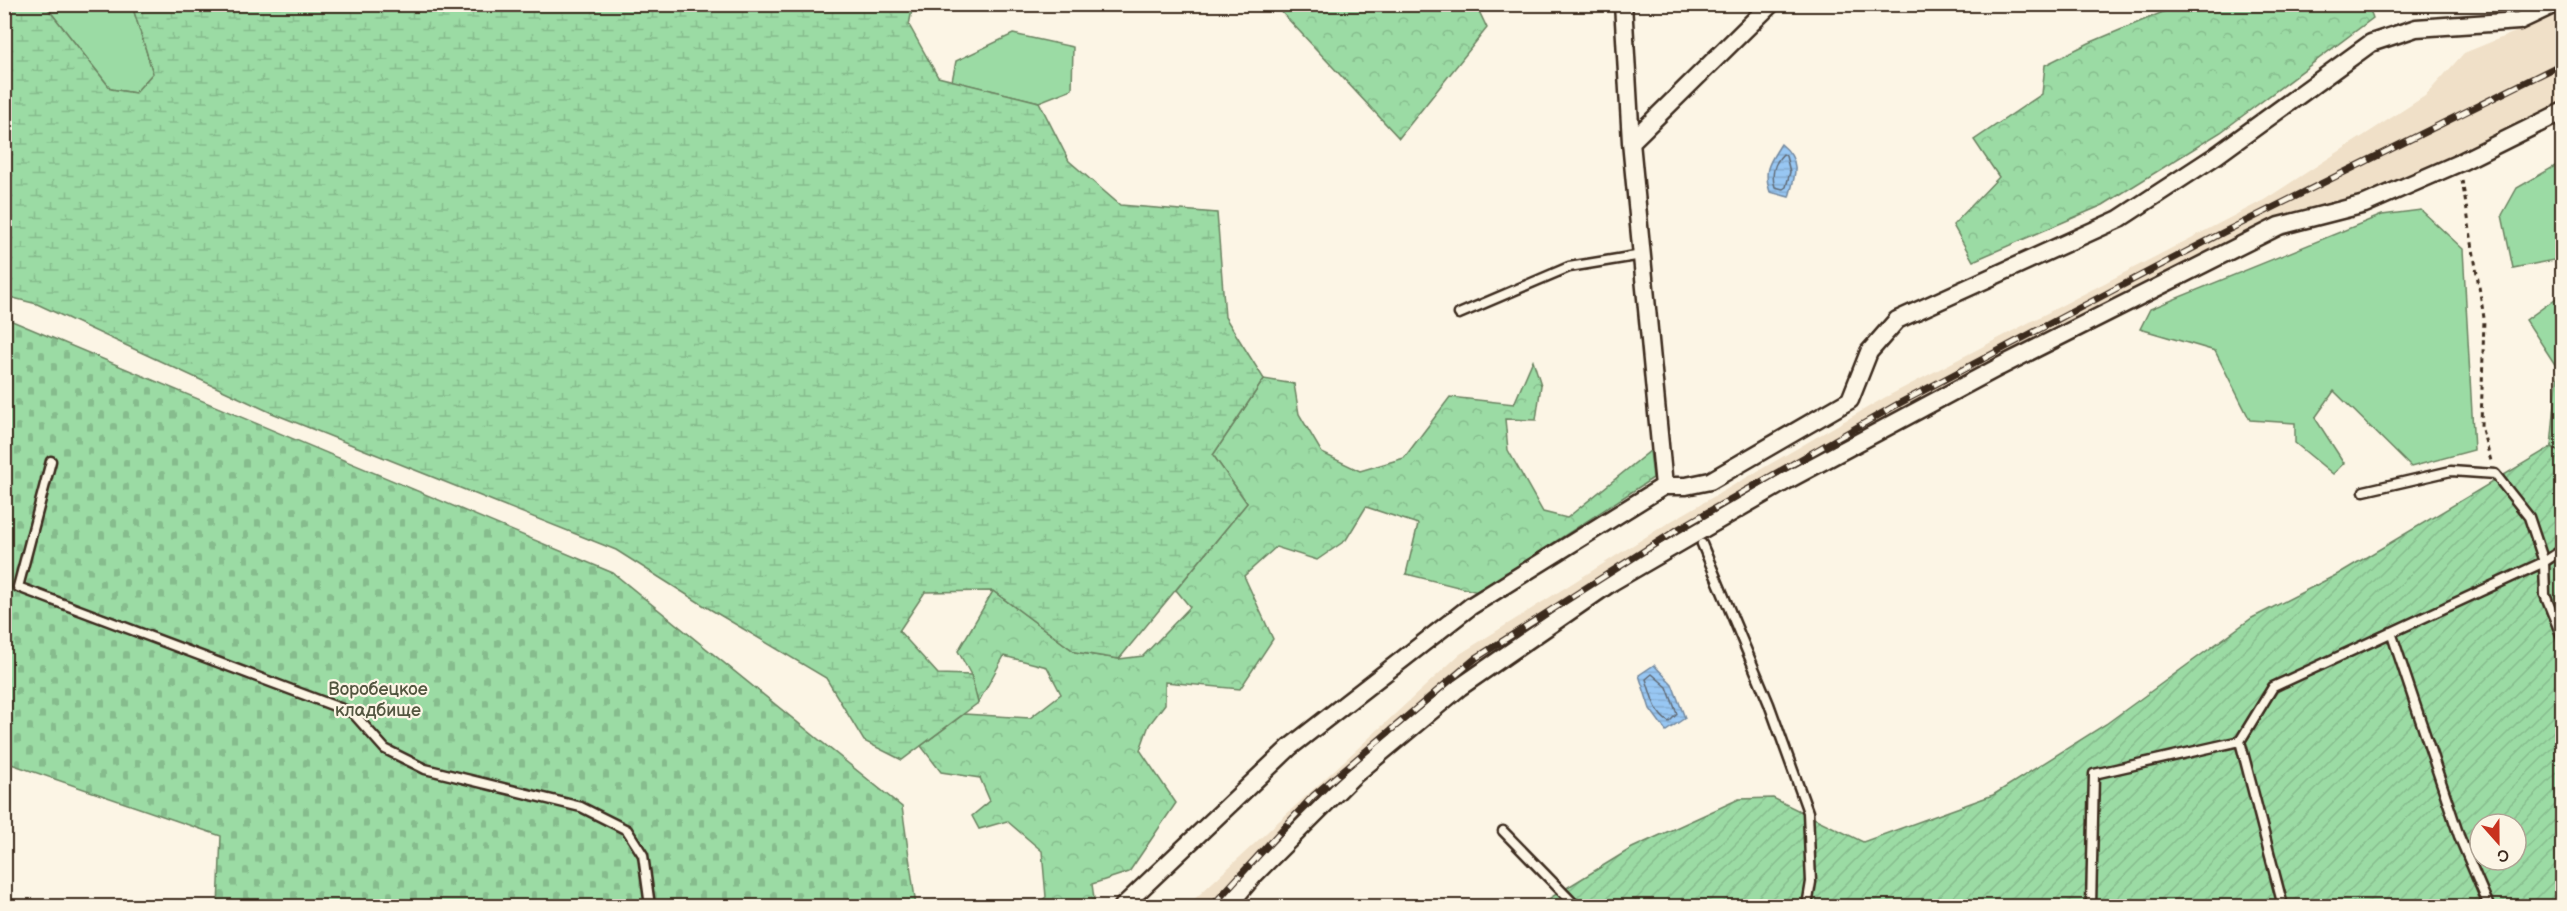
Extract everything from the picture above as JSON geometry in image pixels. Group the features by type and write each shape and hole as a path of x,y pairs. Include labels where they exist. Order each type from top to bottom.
{"street":[{"path":"1623,4 1630,142 1665,486"},
{"path":"1630,142 1771,4"},
{"path":"1123,906 1290,747 1462,613 1665,486 1686,486 1710,481 1850,400 1869,352 1897,320 2119,219 2217,155 2371,43 2416,28 2519,21 2554,4"},
{"path":"1228,906 1254,875 1352,777 1460,687 1612,582 1786,481 1958,389 2279,226 2365,204 2459,163 2562,112"}],"lane":[{"path":"1460,314 1569,267 1642,255"},
{"path":"51,461 18,587 353,713 385,749 425,769 581,807 627,830 643,855 650,906"},
{"path":"2364,491 2451,471 2495,474 2529,517 2544,562 2545,595 2562,636"},
{"path":"1702,544 1770,704 1808,812 1811,882 1807,906"},
{"path":"2091,906 2094,774 2240,741 2273,687 2544,562 2562,550"},
{"path":"2391,632 2459,836 2488,906"},
{"path":"2240,741 2283,906"},
{"path":"1503,831 1576,906"}],"path":[{"path":"2459,163 2484,318 2481,426 2495,474"}],"shaded area":[{"path":"2562,13 2562,125 2480,160 2275,223 1891,419 1481,664 1222,906 1187,906 1460,654 1668,523 1884,398 2264,200 2425,96 2464,53"}],"green space":[{"path":"5,4 45,5 111,89 135,93 153,73 132,5 913,5 909,25 938,77 1039,102 1069,161 1120,205 1217,213 1225,317 1264,379 1213,455 1247,503 1119,659 1075,652 993,591 925,592 899,631 938,674 971,675 978,703 902,760 864,741 826,678 616,550 272,413 37,304 5,296"},
{"path":"2182,4 2368,5 2373,18 2221,132 2103,205 1973,261 1953,225 1999,177 1974,140 2042,94 2045,65 2089,43"},
{"path":"45,5 132,5 153,73 135,93 111,89"},
{"path":"1275,5 1476,5 1487,28 1399,138"},
{"path":"1013,34 1073,47 1072,89 1039,102 952,81 956,61"},
{"path":"2562,162 2562,255 2554,260 2513,268 2502,215 2517,188"},
{"path":"2421,210 2463,249 2474,450 2411,467 2334,391 2315,418 2344,463 2333,474 2295,443 2295,423 2250,420 2215,351 2140,329 2150,309 2382,215"},
{"path":"2562,294 2562,453 2551,447 2558,369 2526,320"},
{"name":"Воробецкое кладбище","path":"5,318 613,573 902,807 916,906 218,906 221,836 5,762"},
{"path":"1533,360 1541,385 1536,420 1505,419 1508,450 1543,512 1567,518 1650,451 1653,478 1478,592 1406,574 1418,524 1366,507 1346,540 1317,560 1276,547 1244,576 1273,639 1240,689 1165,682 1165,704 1149,725 1140,750 1176,803 1129,872 1092,884 1095,906 1034,906 1046,897 1042,851 1007,821 979,829 972,816 990,801 980,778 941,772 921,746 964,714 1030,718 1061,694 1047,667 1004,656 978,703 971,675 958,651 993,591 1075,652 1119,659 1143,656 1190,607 1176,590 1247,503 1213,455 1264,379 1294,384 1299,414 1322,453 1360,471 1404,458 1450,397 1514,404"},
{"path":"2551,447 2562,453 2562,906 1537,906 1632,848 1739,799 1773,798 1863,842 1993,795 2106,724 2252,618 2338,574"}],"water":[{"path":"1781,144 1792,156 1795,168 1789,197 1770,192 1767,178 1768,167"},
{"path":"1654,665 1672,684 1685,718 1666,731 1650,709 1639,675"}],"railway":[{"path":"1212,906 1313,796 1476,658 1680,528 1898,404 2119,287 2224,232 2562,64"}]}
